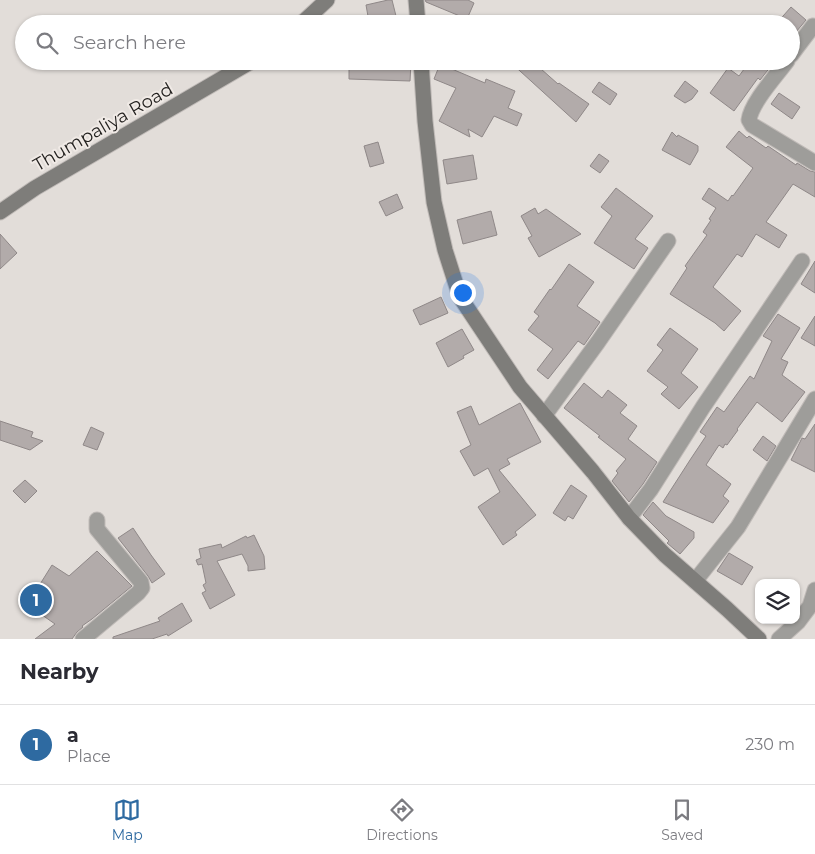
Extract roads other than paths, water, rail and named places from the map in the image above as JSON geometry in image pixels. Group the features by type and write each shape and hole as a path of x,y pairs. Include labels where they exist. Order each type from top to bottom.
{"street":[{"path":"311,15 327,0"},
{"path":"416,0 417,15"},
{"path":"800,43 813,26"},
{"name":"Thumpaliya Road","path":"0,212 36,188 237,70"},
{"path":"422,70 434,202 445,250 460,297 520,387 593,472 629,518 665,555 759,639"},
{"path":"780,70 758,100 750,114 749,120 752,125 815,163"},
{"path":"544,416 598,342 668,240"},
{"path":"629,518 651,489 703,407 802,261"},
{"path":"695,581 738,526 815,399"},
{"path":"83,639 142,588 141,582 98,529 97,520"},
{"path":"779,639 798,622 810,606 815,590"}],"place":[{"name":"a","path":"36,600"}]}
